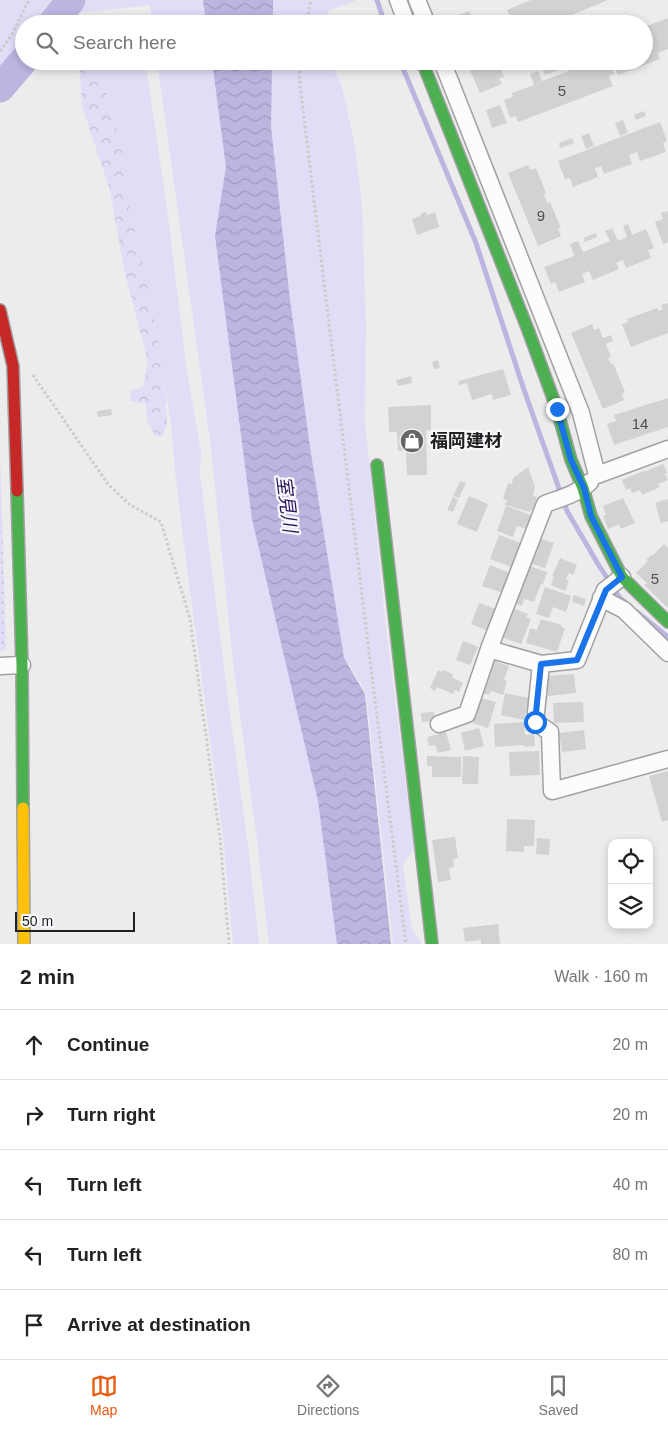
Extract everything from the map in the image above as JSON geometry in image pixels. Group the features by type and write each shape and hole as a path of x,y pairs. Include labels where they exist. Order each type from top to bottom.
{"street":[{"path":"398,0 404,15"},
{"path":"418,0 424,15"},
{"path":"426,70 528,330 557,409 571,460 577,491 622,577 668,622"},
{"path":"446,70 581,413 597,475"},
{"path":"0,310 13,366 22,665 24,944"},
{"path":"439,724 467,714 489,650 545,504 577,491 597,475 668,449"},
{"path":"377,465 432,944"},
{"path":"489,650 541,664 577,660 604,594 622,577"},
{"path":"604,594 624,610 668,653"},
{"path":"541,664 535,722 550,732 552,792 668,759"},
{"path":"0,666 22,665"}],"path":[{"path":"22,15 29,0"},
{"path":"308,15 311,0"},
{"path":"0,51 15,28"},
{"path":"299,70 406,944"},
{"path":"30,370 108,484 129,504 161,522 190,619 220,838 229,944"}],"green space":[{"path":"0,0 56,0 45,10 44,15 15,15 15,59 0,79"},
{"path":"81,0 211,0 214,15 152,15 150,5 69,14"},
{"path":"266,0 355,0 328,11 326,15 266,15"},
{"path":"80,70 102,70 103,84 122,145 124,184 163,363 167,424 163,435 156,437 147,421 146,404 130,401 131,391 143,386 148,361 124,270 110,190 82,106"},
{"path":"99,70 145,70 147,73 168,216 187,372 201,452 200,474 259,944 233,944 223,836 185,553 171,422 154,332 100,84"},
{"path":"158,70 221,70 323,799 347,944 269,944 233,663 211,447"},
{"path":"267,70 334,70 341,83 354,141 362,206 366,325 365,420 386,629 414,847 403,866 412,930 422,944 393,944 366,693 349,664 336,663 284,308"},
{"path":"0,453 6,650 0,650"}],"water":[{"path":"203,0 273,0 273,15 205,15"},
{"name":"室見川","path":"213,70 272,70 271,127 290,300 311,454 344,658 365,694 391,944 337,944 318,801 252,519 215,236 226,167"}],"building":[{"path":"531,0 608,0 572,15 509,15 507,10"},
{"path":"469,11 471,15 459,15"},
{"path":"668,18 668,49 658,53 660,59 653,62 653,24"},
{"path":"470,70 501,70 504,77 499,78 502,84 480,93"},
{"path":"546,70 559,70 545,75 543,71"},
{"path":"612,70 614,74 609,76 613,86 518,122 516,116 510,118 504,100 513,97 512,93 534,85 530,74 538,71 542,81 569,71"},
{"path":"616,70 631,70 618,75"},
{"path":"500,105 507,123 492,128 486,110"},
{"path":"644,111 646,116 636,120 634,115"},
{"path":"623,120 628,133 620,136 615,123"},
{"path":"660,122 667,141 663,143 666,152 640,161 637,152 629,155 632,164 604,174 601,166 595,168 598,177 573,187 570,178 565,179 558,161"},
{"path":"589,133 594,146 586,149 581,136"},
{"path":"572,138 574,143 560,148 559,143"},
{"path":"528,165 530,170 536,168 546,193 544,194 547,203 550,202 561,228 558,229 561,236 538,246 508,173"},
{"path":"668,211 668,242 663,244 655,222 663,219 661,213"},
{"path":"426,212 427,215 435,212 439,227 417,235 412,219"},
{"path":"628,224 632,235 646,229 654,248 648,250 651,258 626,268 623,260 616,263 619,269 593,280 589,271 582,274 585,282 559,292 555,282 551,284 544,267 574,256 570,244 578,241 583,252 610,241 605,231 612,228 618,241 627,237 623,226"},
{"path":"596,233 597,237 585,242 583,238"},
{"path":"668,303 668,333 631,347 622,324 628,322 627,319 657,308 658,311 663,309 661,305"},
{"path":"592,324 594,330 599,328 603,338 611,335 613,341 606,344 611,357 608,358 611,364 613,363 625,392 622,394 624,400 603,409 571,333"},
{"path":"438,360 440,368 434,369 432,362"},
{"path":"503,369 511,395 493,400 492,394 472,400 467,383 459,385 458,381"},
{"path":"411,376 412,383 398,386 396,380"},
{"path":"668,398 668,427 614,445 607,424 616,421 614,415"},
{"name":"福岡建材","path":"431,405 431,430 426,430 427,475 407,475 406,450 398,451 397,432 389,432 388,407"},
{"path":"111,409 112,415 98,417 97,411"},
{"path":"663,464 668,480 658,484 660,487 642,495 640,490 632,493 630,488 626,490 622,480"},
{"path":"528,467 535,487 533,496 537,497 533,511 531,510 530,512 505,505 507,500 503,499 508,483 512,484 513,478"},
{"path":"460,481 466,483 459,498 453,496"},
{"path":"469,496 488,504 477,532 457,524"},
{"path":"453,497 458,500 453,512 447,510"},
{"path":"623,498 635,523 621,529 619,524 608,529 603,516 606,515 603,506"},
{"path":"668,499 668,521 661,523 655,503"},
{"path":"506,506 531,515 526,529 517,526 513,537 497,531"},
{"path":"499,535 521,543 511,567 490,559"},
{"path":"536,537 554,543 545,568 532,564 533,561 528,560"},
{"path":"664,544 668,548 668,608 644,585 647,583 636,573 648,561 646,560"},
{"path":"560,558 577,565 573,575 569,573 566,579 569,581 565,591 551,585 554,577 552,576"},
{"path":"490,565 510,573 503,593 482,586"},
{"path":"529,566 547,572 534,602 524,599 522,606 516,604"},
{"path":"545,587 571,596 566,612 553,607 549,618 536,614"},
{"path":"574,595 586,599 584,606 572,602"},
{"path":"479,603 496,609 488,631 471,624"},
{"path":"515,609 528,614 526,618 531,619 521,644 501,637"},
{"path":"541,619 562,625 561,627 565,628 557,652 526,643 530,628 537,630"},
{"path":"463,641 478,647 470,665 456,660"},
{"path":"491,660 509,666 504,680 507,681 503,695 491,691 489,695 480,692"},
{"path":"438,670 453,674 452,677 463,683 459,692 455,690 453,694 437,687 435,691 430,688"},
{"path":"574,674 576,693 548,696 546,676"},
{"path":"505,693 529,698 524,720 501,715"},
{"path":"481,698 496,702 488,728 473,723"},
{"path":"583,702 584,722 554,723 553,703"},
{"path":"434,712 434,721 422,722 421,713"},
{"path":"524,722 525,735 534,734 535,746 495,747 494,724"},
{"path":"479,728 484,746 465,751 461,733"},
{"path":"584,730 586,749 562,752 559,733"},
{"path":"446,732 451,750 438,753 435,745 429,746 427,737"},
{"path":"539,751 540,775 510,776 509,752"},
{"path":"427,756 461,757 461,777 432,777 432,766 427,766"},
{"path":"463,756 479,757 478,784 462,784"},
{"path":"668,771 668,820 662,822 649,776"},
{"path":"507,819 535,820 534,846 524,846 524,852 506,851"},
{"path":"455,837 458,858 453,859 454,867 449,868 451,880 438,882 432,840"},
{"path":"537,838 550,839 549,855 536,854"},
{"path":"498,924 500,944 481,944 481,940 465,942 463,928"}],"waterway":[{"path":"59,15 71,0"},
{"path":"377,0 382,15"},
{"path":"0,88 15,70"},
{"path":"404,70 476,243 523,387 567,511 598,564 620,598 625,602"},
{"path":"637,612 668,637"}],"traffic: fast":[{"path":"426,70 528,330 557,409 571,460 583,488 591,516 622,577 668,622"},
{"path":"377,465 432,944"},
{"path":"17,491 22,665 23,808"}],"traffic: slow":[{"path":"23,808 24,944"}],"traffic: jam":[{"path":"0,310 13,366 17,491"}],"place":[{"name":"福岡建材","path":"412,441"}],"route":[{"path":"535,722 541,664 577,660 606,590 622,577 591,516 584,488 571,460 557,409"}]}
